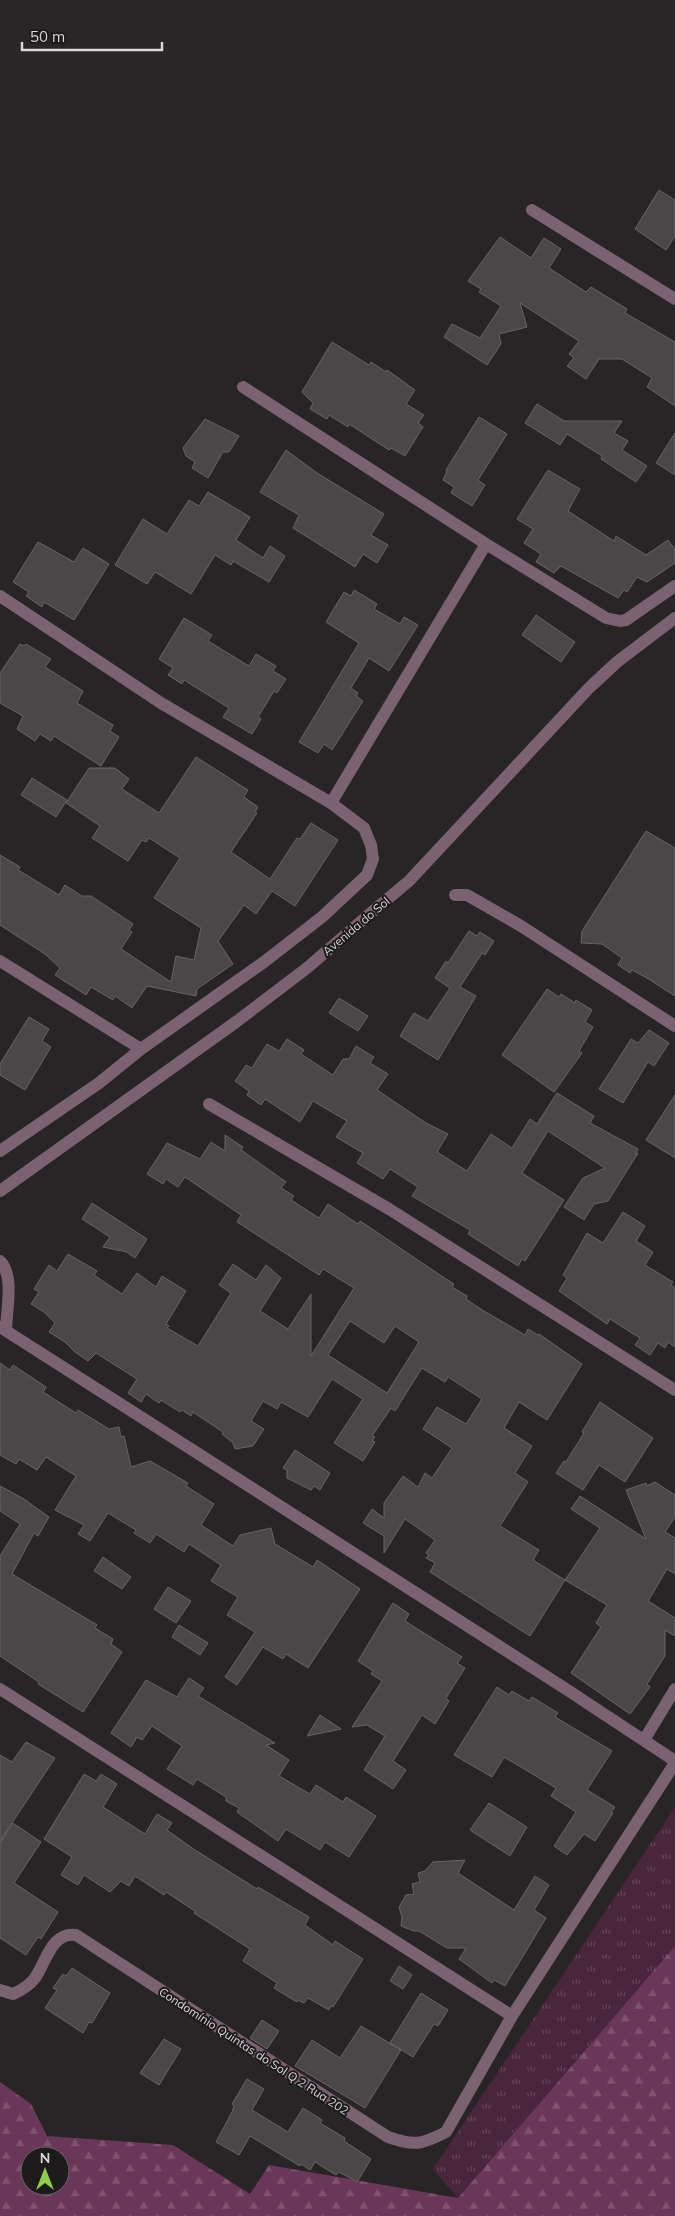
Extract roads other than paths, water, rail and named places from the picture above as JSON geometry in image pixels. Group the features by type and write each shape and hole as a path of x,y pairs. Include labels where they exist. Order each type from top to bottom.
{"street":[{"path":"532,210 675,299"},
{"path":"243,387 486,544 578,602 614,621 620,621 632,616 675,586"},
{"path":"331,803 486,544"},
{"path":"0,596 161,703 331,803 364,828 371,845 373,859 367,875 322,917 264,962 141,1049 99,1083 0,1151"},
{"name":"Avenida do Sol","path":"0,1191 236,1022 314,962 408,881 588,688 617,662 675,618"},
{"path":"455,895 466,895 521,926 675,1026"},
{"path":"0,961 141,1049"},
{"path":"209,1104 389,1209 675,1390"},
{"path":"0,1261 5,1266 8,1278 3,1329 644,1740 675,1762 512,2016 0,1689"},
{"path":"644,1740 675,1689"},
{"name":"Condomínio Quintas do Sol Q 2 Rua 202","path":"0,1990 13,1994 24,1989 35,1978 53,1946 67,1933 76,1934 388,2138 410,2145 426,2142 446,2132 512,2016"}]}
